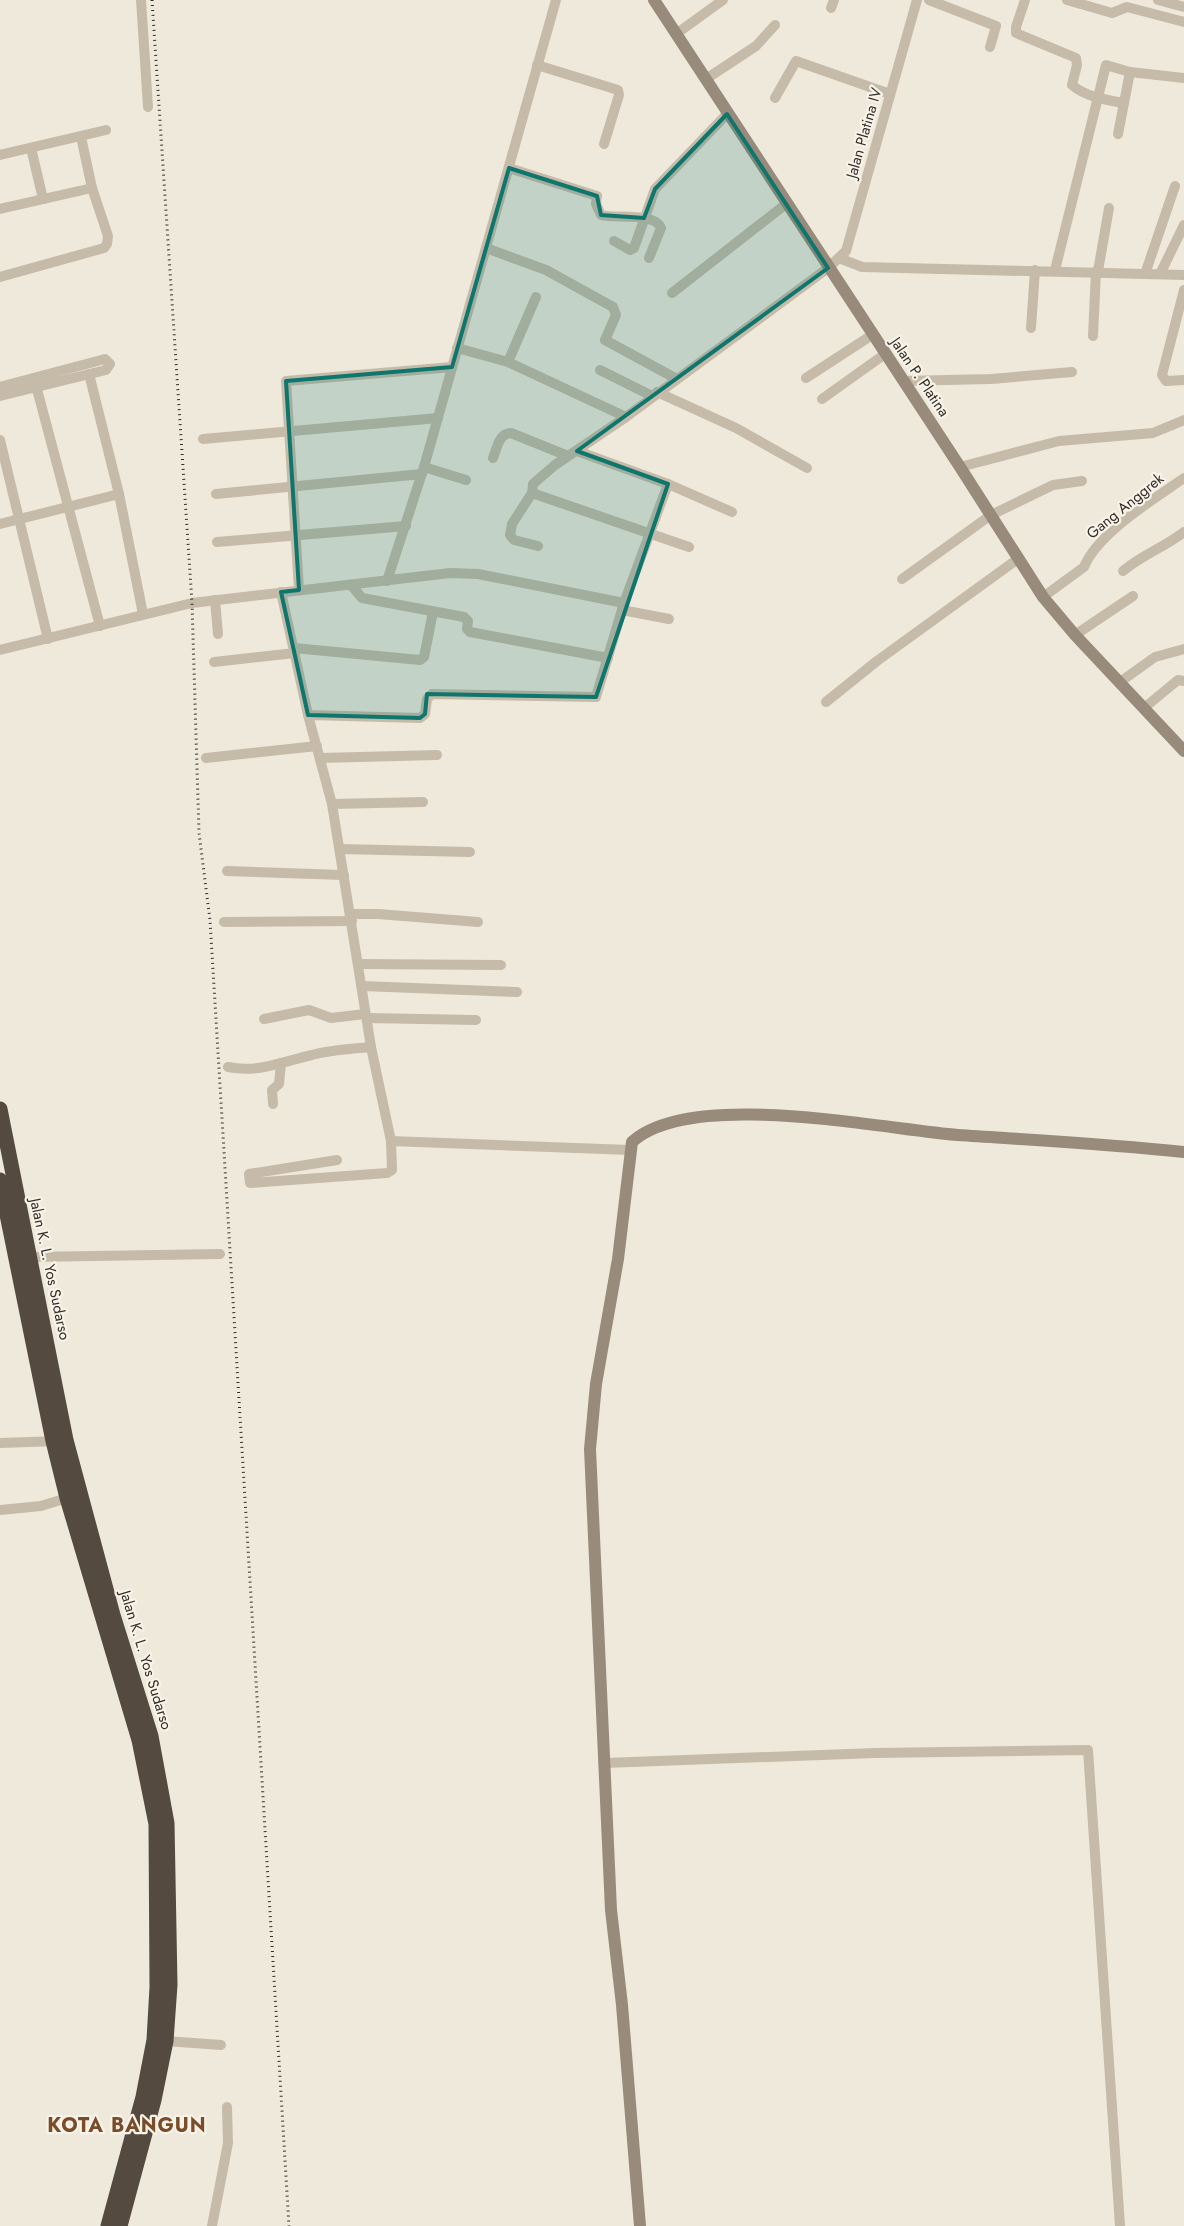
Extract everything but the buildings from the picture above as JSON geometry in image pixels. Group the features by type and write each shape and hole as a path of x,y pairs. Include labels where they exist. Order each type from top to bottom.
{"highway":[{"name":"Jalan K. L. Yos Sudarso","path":"0,1109 30,1257 67,1498 139,1740 156,1824 157,1987 154,2040 143,2097 108,2226"},
{"name":"Jalan K. L. Yos Sudarso","path":"0,1180 59,1440 150,1736 167,1823 170,1986 166,2041 154,2100 120,2226"}],"street":[{"path":"141,0 148,108"},
{"path":"387,581 423,471 556,0"},
{"name":"Jalan P. Platina","path":"654,0 828,268 960,466 1043,597 1075,635 1183,749"},
{"path":"676,34 723,0"},
{"name":"Jalan Platina IV","path":"538,546 514,540 510,535 512,524 532,493 533,484 626,417 675,378 828,268 846,251 917,0"},
{"path":"929,0 996,26 990,47"},
{"path":"1025,0 1015,32 1076,58 1077,64 1072,85 1078,90 1097,98 1124,103"},
{"path":"1067,0 1112,13 1127,7 1184,22"},
{"path":"1158,0 1184,7"},
{"path":"706,78 756,46 775,25"},
{"path":"775,98 796,61 890,94"},
{"path":"537,64 618,90 619,95 604,144"},
{"path":"1055,270 1106,64 1130,72 1184,78"},
{"path":"1118,134 1130,72"},
{"path":"614,241 630,250 634,248 655,189 727,114"},
{"path":"0,156 106,130"},
{"path":"0,277 104,248 107,244 108,236 92,188 81,137"},
{"path":"31,148 43,199"},
{"path":"509,168 597,196 596,204 601,215 644,218 658,222 661,228 649,258"},
{"path":"1145,274 1175,186"},
{"path":"0,209 92,188"},
{"path":"672,293 786,204"},
{"path":"1093,336 1097,271 1109,208"},
{"path":"1160,274 1184,225"},
{"path":"486,248 546,270 613,307 616,315 605,340 675,378"},
{"path":"839,258 862,267 1184,274"},
{"path":"1031,328 1036,270"},
{"path":"1184,290 1162,375 1166,381 1184,380"},
{"path":"508,362 536,297"},
{"path":"806,378 872,335"},
{"path":"457,348 508,362 626,417"},
{"path":"822,399 885,354"},
{"path":"0,387 36,383 89,374 110,368 108,360 105,359 36,383 0,396"},
{"path":"298,590 286,381 452,367"},
{"path":"600,370 736,428 807,468"},
{"path":"904,381 991,379 1072,372"},
{"path":"89,374 119,494 143,614"},
{"path":"36,383 100,626"},
{"path":"202,438 438,418"},
{"path":"960,466 1058,441 1153,433 1184,420"},
{"path":"493,458 502,436 506,433 511,433 668,484 732,512"},
{"path":"0,440 48,639"},
{"path":"216,494 423,471 466,480"},
{"name":"Gang Anggrek","path":"1043,597 1084,567 1087,559 1107,536 1184,478"},
{"path":"902,579 991,516 1053,485 1082,481"},
{"path":"308,715 420,718 425,714 427,699 432,694 591,699 596,697 623,606 668,484"},
{"path":"532,493 689,547"},
{"path":"0,524 119,494"},
{"path":"217,542 406,526"},
{"path":"1123,572 1138,559 1170,542 1184,532"},
{"path":"826,702 877,661 1019,558"},
{"path":"0,650 143,614 215,600 464,572 623,606 669,619"},
{"path":"352,586 362,598 464,617 468,621 467,629 470,632 608,658"},
{"path":"281,592 308,715 332,804 371,1047 391,1141 394,1166 392,1170 387,1172 250,1183 249,1174 337,1160"},
{"path":"1075,635 1133,596"},
{"path":"215,600 218,634"},
{"path":"214,662 295,650 420,660 424,657 433,612"},
{"path":"1120,682 1155,657 1184,649"},
{"path":"1144,708 1178,680 1184,680"},
{"path":"206,758 317,746"},
{"path":"320,758 437,755"},
{"path":"332,804 424,802"},
{"path":"340,849 470,852"},
{"path":"227,871 344,875"},
{"path":"224,922 351,918 378,914 478,922"},
{"path":"358,964 501,965"},
{"path":"362,986 517,992"},
{"path":"264,1019 309,1010 331,1018 366,1016 476,1020"},
{"path":"228,1067 256,1070 314,1054 371,1047"},
{"path":"273,1104 272,1090 279,1084 281,1063"},
{"path":"640,2226 622,2005 611,1910 590,1449 596,1384 618,1259 632,1142 641,1135 666,1123 710,1117 764,1115 858,1122 932,1133 1063,1141 1184,1152"},
{"path":"391,1141 630,1150"},
{"path":"30,1257 220,1254"},
{"path":"0,1443 59,1440"},
{"path":"0,1510 41,1506 67,1498"},
{"path":"605,1763 875,1753 1088,1750 1120,2226"},
{"path":"166,2041 220,2044"},
{"path":"212,2226 228,2143 227,2107"}],"highlighted area":[{"path":"727,114 828,268 577,451 668,484 596,697 427,694 425,714 420,718 308,715 281,592 299,590 286,381 452,367 509,168 597,196 601,215 644,218 655,189"}],"railway":[{"path":"152,0 192,603 199,833 210,920 289,2226"}],"district":[{"name":"KOTA BANGUN","path":"127,2125"}]}
